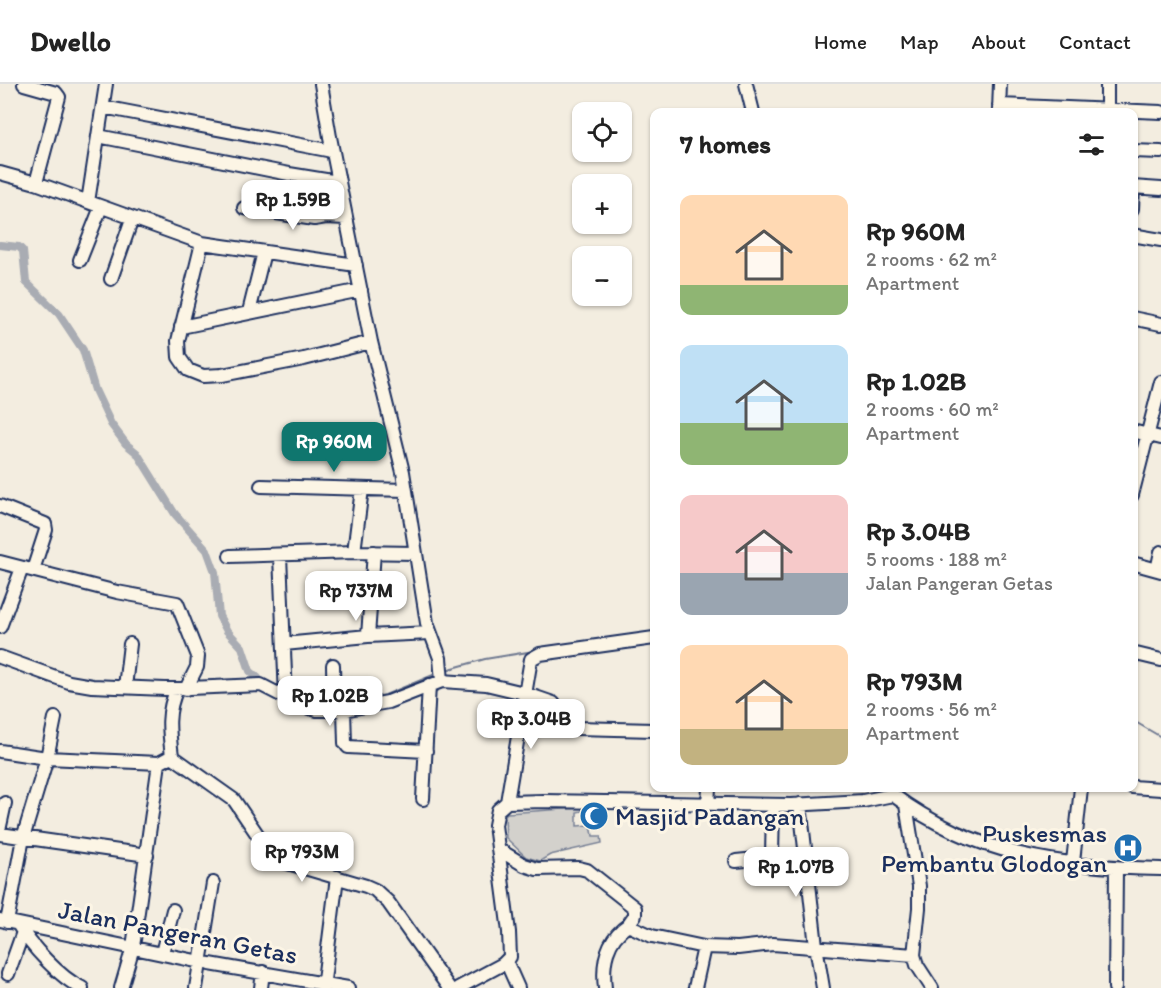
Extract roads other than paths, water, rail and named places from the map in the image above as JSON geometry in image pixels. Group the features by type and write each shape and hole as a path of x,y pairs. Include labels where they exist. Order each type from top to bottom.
{"street":[{"path":"24,84 56,93 58,97 36,183"},
{"path":"88,202 106,84"},
{"path":"321,84 338,182 371,342 403,472 415,554 430,633 440,658 442,681"},
{"path":"746,84 752,108"},
{"path":"999,108 1000,84"},
{"path":"1107,84 1107,108"},
{"path":"103,107 332,151"},
{"path":"1138,112 1161,112"},
{"path":"98,136 338,182"},
{"path":"1138,151 1161,153"},
{"path":"0,173 36,183 202,243 356,265"},
{"path":"1138,187 1161,189"},
{"path":"80,260 101,207"},
{"path":"244,208 316,219 346,218"},
{"path":"111,279 132,219"},
{"path":"1138,236 1161,240"},
{"path":"202,243 177,341 179,357 186,368 203,376 222,375 371,342"},
{"path":"249,312 264,252"},
{"path":"181,327 362,290"},
{"path":"1138,319 1161,324"},
{"path":"1138,472 1161,382"},
{"path":"1138,432 1161,438"},
{"path":"261,486 405,490"},
{"path":"354,552 362,489"},
{"path":"0,506 45,524 46,530 0,627"},
{"path":"230,556 354,552 415,554"},
{"path":"368,636 374,552"},
{"path":"1138,565 1159,571 1161,552"},
{"path":"280,556 286,692"},
{"path":"0,562 117,592 176,603 198,656 196,667 176,689 171,703 166,760 147,855 133,947 121,988"},
{"path":"284,644 430,633"},
{"path":"507,802 530,661 537,656 650,639"},
{"path":"125,687 130,644"},
{"path":"1138,654 1161,660"},
{"path":"0,657 77,684 176,689 256,684 286,692 309,708 388,702 442,681 486,684 524,693 555,705 570,725 577,728 650,730"},
{"path":"333,665 336,707 348,747 426,751"},
{"path":"423,799 429,685"},
{"path":"8,974 23,838 47,758 55,718"},
{"path":"0,751 47,758 166,760 234,800 273,859 371,888 383,897 449,988"},
{"path":"1138,787 1161,789"},
{"path":"708,804 709,792"},
{"path":"458,988 510,957 496,818 500,807 507,802 773,805 863,801 889,792"},
{"path":"893,792 906,805 945,828 981,844 1013,853 1116,868 1161,869"},
{"path":"1073,862 1081,792"},
{"path":"0,826 5,802"},
{"path":"800,804 823,988"},
{"path":"736,861 772,856 773,805"},
{"path":"906,805 919,886 915,956 917,965 932,988"},
{"path":"0,834 147,855"},
{"path":"498,849 530,867 579,868 590,872 635,908 635,915 618,933 605,953 605,988"},
{"path":"1115,988 1116,868"},
{"path":"323,985 337,877"},
{"path":"196,988 213,883"},
{"path":"162,953 173,910"},
{"path":"12,924 77,987"},
{"name":"Jalan Pangeran Getas","path":"12,924 199,962 348,988"},
{"path":"628,925 652,936 704,947 738,948 765,944 816,946 915,956"},
{"path":"695,988 704,947"},
{"path":"506,961 518,988"},
{"path":"261,988 263,972"}],"waterway":[{"path":"0,245 19,247 23,251 26,282 59,314 83,350 95,390 111,424 126,444 137,453 175,514 207,550 215,572 219,616 227,631 242,647 250,671 258,678"},
{"path":"446,670 485,659 534,651"},
{"path":"338,704 385,695 438,673"},
{"path":"1138,724 1161,737"}],"place":[{"name":"Masjid Padangan","path":"594,816"},
{"name":"Puskesmas Pembantu Glodogan","path":"1128,848"}]}
